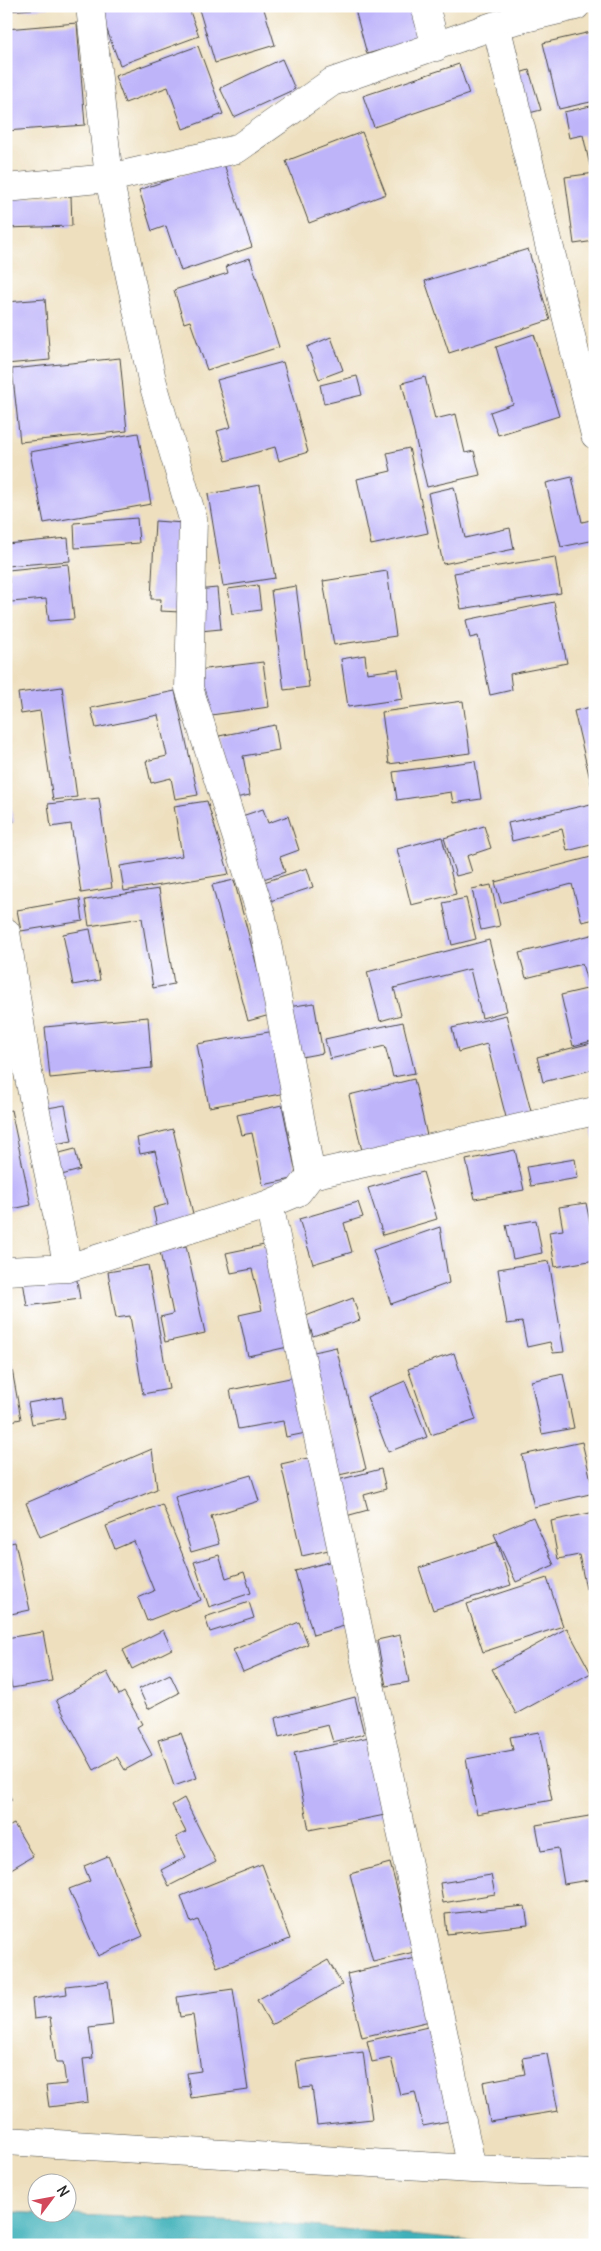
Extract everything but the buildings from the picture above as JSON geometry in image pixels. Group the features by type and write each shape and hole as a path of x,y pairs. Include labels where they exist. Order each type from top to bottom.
{"street":[{"path":"90,6 109,178 152,380 193,518 189,688 262,917 311,1175"},
{"path":"425,6 436,47"},
{"path":"6,188 109,178 237,149 332,82 496,25 576,6"},
{"path":"496,25 595,435"},
{"path":"6,932 27,1068 68,1268"},
{"path":"6,1271 68,1268 269,1204 298,1192 311,1175 595,1111"},
{"path":"269,1204 472,2169"},
{"path":"6,2141 472,2169 595,2174"}],"water":[{"path":"6,2212 28,2213 28,2224 78,2224 78,2215 288,2224 515,2245 6,2245"}]}
